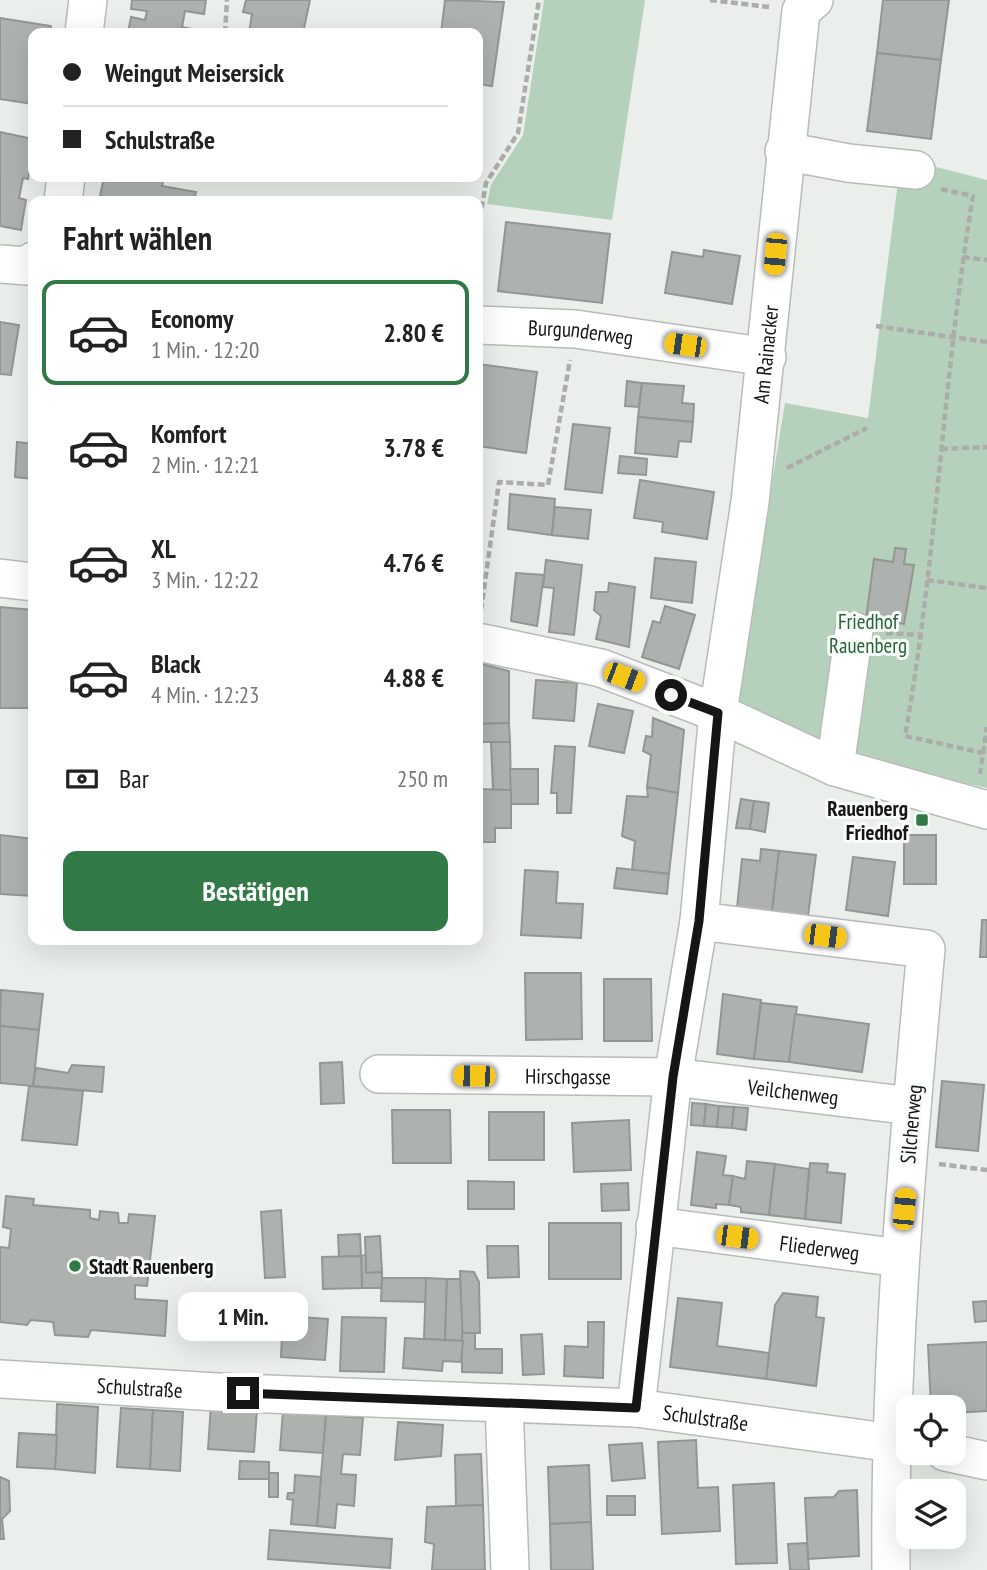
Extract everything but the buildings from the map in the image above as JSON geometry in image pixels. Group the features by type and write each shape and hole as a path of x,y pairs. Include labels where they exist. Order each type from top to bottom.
{"street":[{"path":"85,28 89,0"},
{"name":"Am Rainacker","path":"636,1408 673,1077 699,921 718,713 750,502 767,357 784,151 807,6"},
{"path":"784,151 848,163 916,170"},
{"path":"0,264 28,265"},
{"name":"Burgunderweg","path":"483,325 575,329 767,357"},
{"path":"0,578 28,581"},
{"path":"483,631 601,668 718,713 835,766 981,808"},
{"path":"835,766 854,631"},
{"name":"Silcherweg","path":"699,921 926,948 900,1258 899,1395"},
{"name":"Hirschgasse","path":"379,1074 673,1077"},
{"name":"Veilchenweg","path":"673,1077 912,1107"},
{"name":"Fliederweg","path":"655,1226 900,1258"},
{"name":"Schulstraße","path":"0,1379 217,1392 636,1408 896,1444"},
{"path":"504,1403 510,1570"},
{"path":"966,1456 987,1461"},
{"name":"Silcherweg","path":"891,1570 898,1465"}],"path":[{"path":"225,28 227,0"},
{"path":"483,208 488,186 518,133 539,0"},
{"path":"710,0 807,6"},
{"path":"916,170 930,187 973,196 952,338 923,635 905,736 983,753"},
{"path":"962,257 987,260"},
{"path":"876,326 987,342"},
{"path":"483,600 499,482 548,485 575,329"},
{"path":"750,502 793,463 867,428"},
{"path":"940,449 987,447"},
{"path":"927,580 987,588"},
{"path":"981,808 987,727"},
{"path":"908,1160 987,1170"}],"green space":[{"path":"544,0 645,0 612,220 487,204 491,185 523,135"},
{"name":"Friedhof Rauenberg","path":"815,136 987,180 987,788 888,767 735,708 785,403 868,418 898,182 807,171"}],"place":[{"name":"Rauenberg Friedhof","path":"922,820"},
{"name":"Stadt Rauenberg","path":"75,1266"}],"route":[{"path":"243,1393 636,1408 673,1077 699,921 718,713 671,695"}]}
